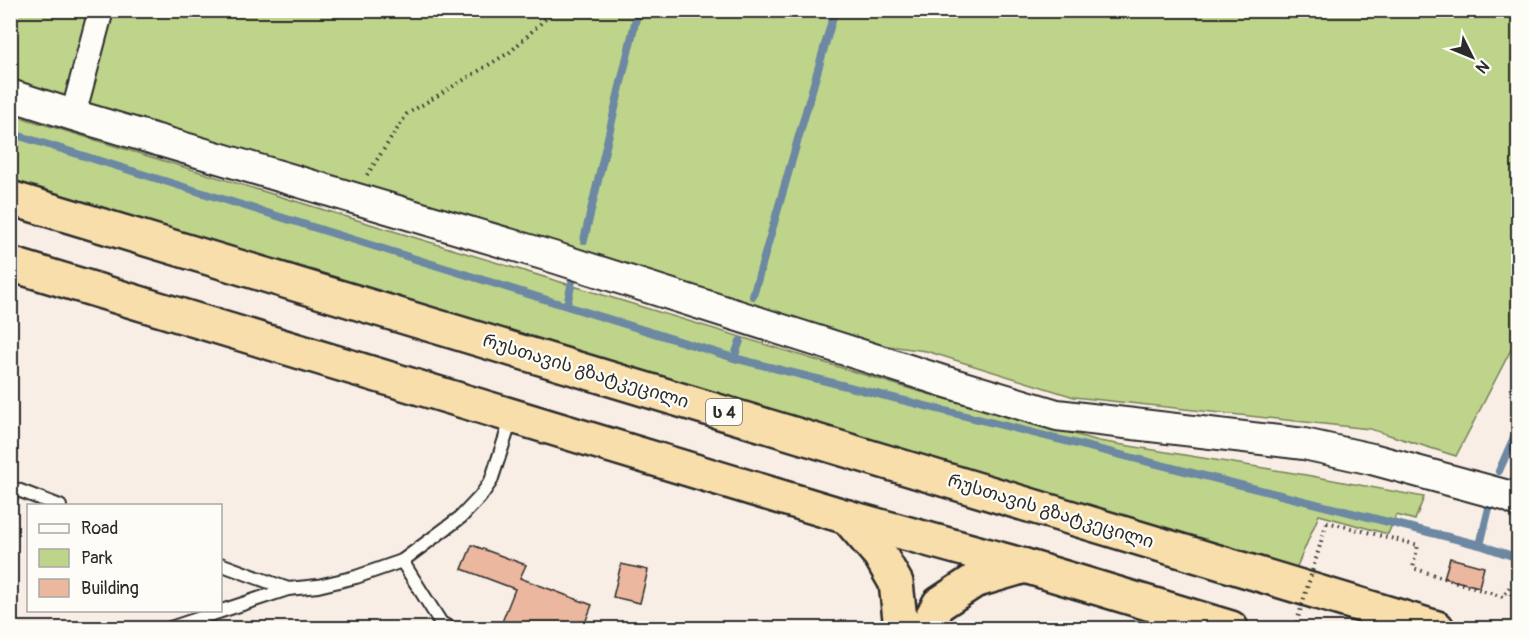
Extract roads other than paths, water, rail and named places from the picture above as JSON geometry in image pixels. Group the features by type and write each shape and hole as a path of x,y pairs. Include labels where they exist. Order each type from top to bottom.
{"highway":[{"name":"რუსთავის გზატკეცილი","path":"10,198 1437,628"},
{"path":"10,264 847,517 1025,566 1231,628"},
{"path":"847,517 880,555 896,583 901,628"},
{"path":"926,628 939,604 974,581 1025,566"}],"street":[{"path":"73,115 101,10"},
{"path":"10,95 553,257 1057,416 1304,444 1372,459 1508,496 1518,501"}],"lane":[{"path":"222,611 288,589 337,582 402,561 461,517 480,497 491,481 512,416"},
{"path":"10,487 55,504"},
{"path":"402,561 441,623 450,628"},
{"path":"222,565 288,589"},
{"path":"170,628 218,612"}],"waterway":[{"path":"584,240 638,10"},
{"path":"753,296 835,10"},
{"path":"10,133 734,358 1480,545 1518,558"},
{"path":"567,305 573,277"},
{"path":"734,358 740,341"},
{"path":"1499,471 1518,428"},
{"path":"1480,545 1489,508"}]}
